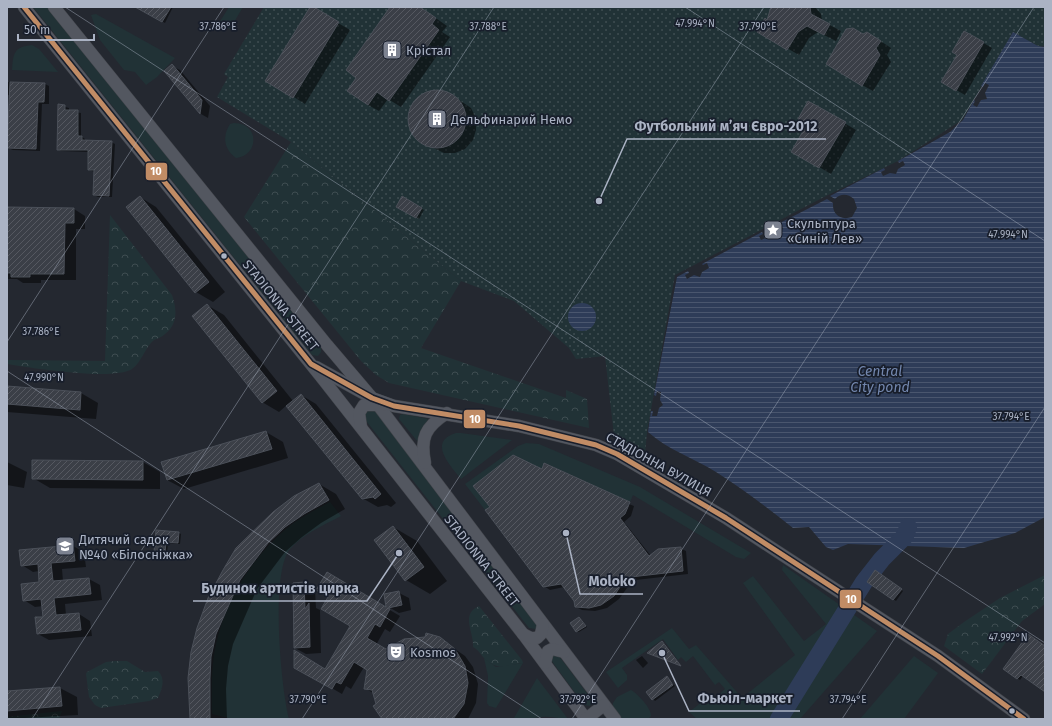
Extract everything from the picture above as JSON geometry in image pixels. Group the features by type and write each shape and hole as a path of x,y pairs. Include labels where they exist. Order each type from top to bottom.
{"street":[{"name":"STADIONNA STREET","path":"24,7 311,364 523,634 586,719"},
{"name":"STADIONNA STREET","path":"54,7 327,345 375,401 615,719"},
{"path":"311,364 375,401"},
{"path":"361,428 359,420 361,408 364,405 375,401"},
{"name":"СТАДІОННА ВУЛИЦЯ","path":"375,401 394,406 447,413 519,426 596,445 617,454 726,518 938,656 1022,718"},
{"path":"427,468 422,442 434,422 447,413"},
{"path":"523,634 531,638 537,638 541,634 543,624"},
{"path":"544,663 548,651 552,649 564,652"},
{"path":"586,719 604,705"}],"green space":[{"path":"33,7 48,7 321,348 321,352 318,356 312,355"},
{"path":"229,7 243,7 230,29 219,23"},
{"path":"264,7 1045,7 1045,46 1038,46 1013,32 962,120 898,161 826,196 675,275 647,432 645,454 614,436 605,356 576,359 569,348 514,301 461,281 291,142 217,97 228,77 224,74"},
{"path":"96,14 175,58 157,77 146,85 135,72 124,70 100,40 91,15"},
{"path":"32,45 39,49 58,72 12,70 14,55 18,49"},
{"path":"230,124 242,124 249,128 253,140 249,152 244,156 236,158 229,151 225,138"},
{"path":"291,142 461,281 421,348 566,398 566,390 587,399 589,428 389,383 376,375 361,361 244,217"},
{"path":"110,215 172,295 175,306 175,316 172,326 164,335 154,340 148,346 132,369 122,372 91,374 7,364 7,360 105,361"},
{"path":"373,408 536,623 536,629 529,628 363,417 364,411"},
{"path":"403,414 428,419 418,442 399,419 400,415"},
{"path":"456,433 512,440 461,479 447,461 442,448 443,442 447,437"},
{"path":"526,443 539,444 640,487 751,553 744,559 736,557 633,495 630,502 545,463 542,469 514,455 473,486 490,507 485,510 465,484 518,446"},
{"path":"330,502 341,516 314,530 290,549 284,562 280,581 279,631 283,683 289,719 233,719 212,714 212,670 214,656 223,620 239,586 260,555 286,529"},
{"path":"783,565 877,631 800,719 697,719 689,712 703,701 706,705 725,689 719,682 715,685 693,656 686,662 681,657 678,660 663,639 622,668 627,675 627,680 618,688 606,672 672,628 689,649 696,645 742,698 795,655 743,583 753,576 804,641 826,624 782,570"},
{"path":"1045,575 1045,604 1022,621 982,674 944,646 948,634 964,622 1000,598"},
{"path":"479,606 523,663 502,666 494,665 473,647 469,619 473,610"},
{"path":"552,654 559,656 592,700 590,706 584,705 551,660"},
{"path":"914,656 938,673 904,719 860,719"},
{"path":"484,658 496,667 523,663 496,708 489,706 487,703 488,676"},
{"path":"127,661 145,672 158,671 163,681 158,698 149,701 101,708 95,705 89,697 86,674 87,672 106,662"},
{"path":"537,678 568,719 545,717 525,719 514,718"},
{"path":"631,690 647,705 651,716 648,719 622,719 613,707 613,703 617,697"},
{"path":"62,711 59,719 7,719 7,717"}],"water":[{"name":"Central City pond","path":"1013,32 1038,46 1045,47 1045,517 1015,533 964,548 848,544 833,550 826,547 809,527 793,528 756,499 708,467 664,444 648,432 651,411 653,411 652,416 657,416 659,408 663,405 660,400 661,392 657,391 656,396 654,395 677,277 688,271 689,273 685,275 687,279 694,275 700,277 702,272 709,268 707,263 702,264 762,232 763,234 759,236 761,240 768,237 774,239 776,233 783,229 781,225 777,227 776,225 827,199 833,203 835,213 838,216 844,218 852,217 857,208 854,199 844,195 835,199 830,196 884,168 885,170 881,172 883,176 890,173 896,174 898,169 905,165 903,161 899,163 898,161 950,132 963,120 974,100 973,105 977,107 981,100 987,99 985,93 989,85 985,83 983,87 981,86"},
{"path":"582,303 592,307 596,317 592,327 582,331 572,327 568,317 572,307"}],"building":[{"path":"135,7 171,7 162,22"},
{"path":"310,7 314,7 339,22 293,98 265,81"},
{"name":"Крістал","path":"390,7 420,7 436,18 432,24 439,30 389,101 377,92 368,105 347,91 356,78 346,70"},
{"path":"771,7 810,7 811,14 830,24 824,35 807,26 798,32 787,50 757,32 765,18 767,20"},
{"path":"853,28 863,34 867,32 881,41 876,48 880,55 862,86 826,64 846,29"},
{"path":"964,31 984,42 956,91 941,82 957,55 952,52"},
{"path":"172,64 202,100 200,114 164,71"},
{"path":"10,82 45,83 44,102 38,102 36,149 7,148"},
{"name":"Дельфинарий Немо","path":"437,90 453,95 461,103 466,119 461,135 453,143 437,148 421,143 413,135 408,119 413,103 421,95"},
{"path":"808,101 846,122 819,168 791,152 807,124 798,119"},
{"path":"58,104 65,105 65,110 78,110 78,136 82,136 82,140 112,141 109,196 93,195 94,170 88,170 88,150 57,150"},
{"path":"140,196 209,282 195,293 126,207"},
{"path":"402,196 422,208 416,218 396,207"},
{"path":"7,207 74,208 74,223 65,223 64,274 30,274 30,277 11,277 11,273 7,273"},
{"path":"207,304 277,391 262,403 192,316"},
{"path":"7,386 81,392 80,410 7,404"},
{"path":"301,394 381,494 375,499 373,497 362,499 286,406"},
{"path":"266,431 272,449 167,480 161,462"},
{"path":"513,455 542,469 544,463 630,502 625,514 620,518 649,556 658,549 681,547 683,571 622,578 622,584 614,596 601,605 589,608 575,607 574,601 561,584 543,587 485,510 490,507 473,486"},
{"path":"32,460 143,461 143,480 32,479"},
{"path":"319,483 329,500 285,527 268,543 240,580 216,634 211,657 210,719 190,719 188,678 191,652 197,628 208,598 223,570 236,548 273,512 294,496"},
{"path":"393,526 424,567 405,581 374,540"},
{"path":"156,530 179,532 178,543 166,542 165,553 154,552"},
{"path":"73,545 75,561 51,563 53,581 89,578 91,594 54,598 56,615 79,613 81,630 37,634 35,617 43,617 41,599 23,601 21,584 39,582 38,564 21,566 19,550"},
{"path":"875,570 902,589 893,600 867,582"},
{"name":"Kosmos","path":"327,572 386,607 384,594 399,591 402,605 388,608 390,609 380,627 375,624 367,638 386,649 404,639 425,637 426,633 440,637 455,649 465,666 468,683 464,704 453,719 382,719 373,706 376,704 372,690 364,689 367,670 354,662 341,684 336,682 332,689 294,668 294,650 325,669 350,626 321,609 328,597 316,590"},
{"path":"304,582 305,609 309,603 310,647 294,648 293,583"},
{"path":"579,617 586,626 576,632 570,623"},
{"path":"1028,634 1045,646 1045,692 1021,675 1017,679 1003,669"},
{"path":"662,641 681,666 647,653"},
{"path":"667,676 673,685 652,700 646,692"},
{"path":"60,687 62,706 7,711 7,691"}],"waterway":[{"path":"779,719 864,582 882,559 905,536 908,527"}],"transit line":[{"name":"10","path":"24,7 311,364 372,398 394,406 519,426 596,445 617,454 726,518 938,656 1024,719"}],"place":[{"name":"Крістал","path":"392,50"},
{"name":"Дельфинарий Немо","path":"437,119"},
{"name":"Футбольний мʼяч Євро-2012","path":"599,201"},
{"name":"Скульптура «Синій Лев»","path":"773,230"},
{"name":"Moloko","path":"566,533"},
{"name":"Дитячий садок №40 «Білосніжка»","path":"65,546"},
{"name":"Будинок артистів цирка","path":"399,553"},
{"name":"Kosmos","path":"396,652"},
{"name":"Фьюіл-маркет","path":"662,653"}]}
